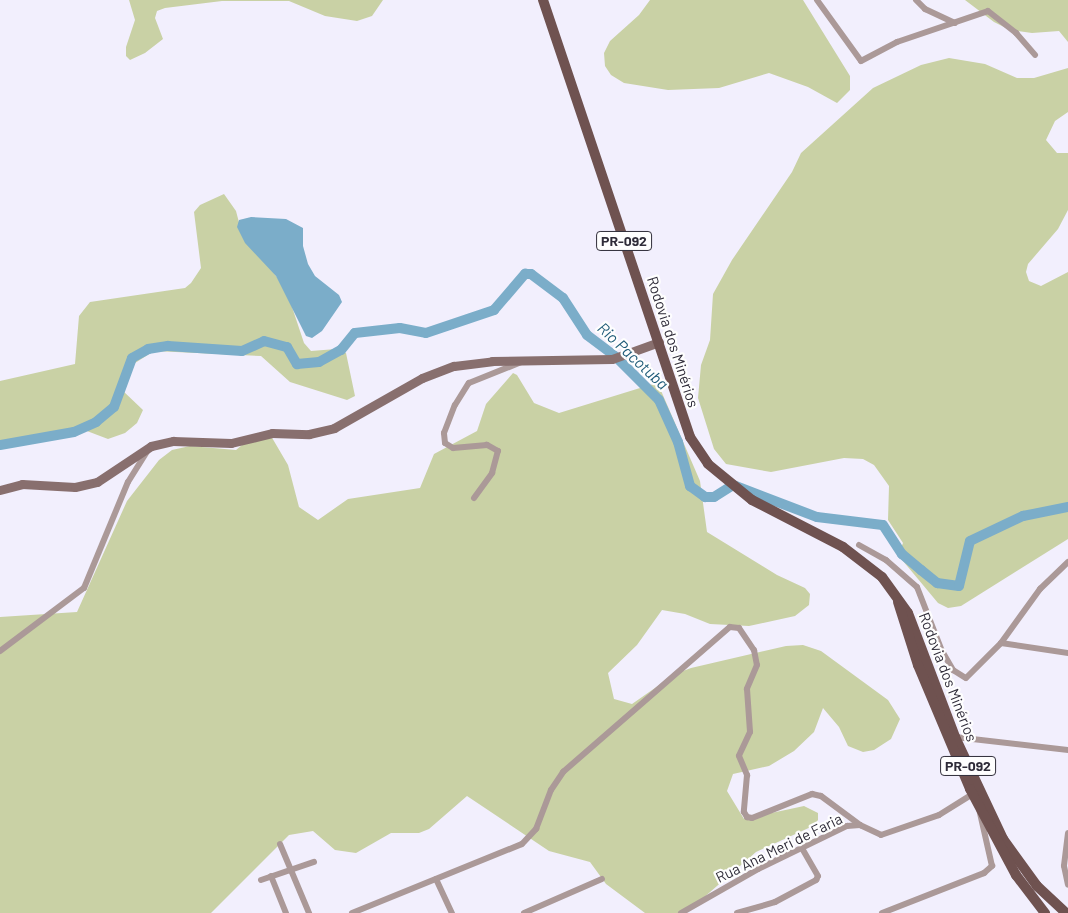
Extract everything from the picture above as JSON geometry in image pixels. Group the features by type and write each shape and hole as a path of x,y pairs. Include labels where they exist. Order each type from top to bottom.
{"main road":[{"name":"Rodovia dos Minérios","path":"543,0 690,437 708,464 752,500 859,558 882,577 908,613 955,737 1003,839 1048,896 1066,913"},
{"name":"Rodovia dos Minérios","path":"898,601 918,665 972,794 1016,875 1045,913"},
{"path":"1048,896 1068,907"}],"street":[{"path":"817,0 861,61 897,42 988,11 1016,33 1035,55"},
{"path":"916,0 926,9 955,23"},
{"path":"0,490 22,484 75,487 97,482 151,446 173,441 231,442 272,434 308,434 334,428 422,378 454,366 525,361 612,359 659,342"},
{"path":"474,498 492,473 498,451 487,445 460,448 448,446 443,438 450,419 469,383 525,361"},
{"path":"0,651 84,588 128,482 151,446"},
{"path":"859,545 886,560 917,587 942,651 960,677 966,678 1001,643 1040,589 1068,562"},
{"path":"352,913 502,852 530,836 551,790 563,772 730,627 739,628 754,650 757,665 747,689 750,732 739,756 748,775 744,812 747,817 752,818 812,794 821,796 860,825"},
{"path":"1001,643 1068,653"},
{"path":"955,737 1068,750"},
{"name":"Rua Ana Meri de Faria","path":"680,913 847,826 860,825 881,835 940,815 972,794"},
{"path":"882,913 984,873 992,866 979,808"},
{"path":"1068,833 1066,852 1068,885"},
{"path":"280,844 309,913"},
{"path":"737,913 774,902 816,880 818,876 802,848"},
{"path":"261,880 291,867 314,862"},
{"path":"271,876 286,913"},
{"path":"436,878 452,913"},
{"path":"524,913 602,879"}],"green space":[{"path":"129,0 383,0 372,16 357,21 325,16 289,1 222,1 165,8 157,11 155,18 163,39 145,53 130,60 126,56 126,47 135,20"},
{"path":"650,0 803,0 850,76 850,90 837,103 808,87 769,73 719,88 668,90 624,83 611,75 605,66 604,53 610,41 639,15"},
{"path":"965,0 1068,0 1068,42 1059,31 1032,33 1010,30 994,22"},
{"path":"949,58 985,64 1017,78 1034,78 1068,68 1068,112 1055,121 1046,140 1057,153 1068,153 1068,210 1058,229 1028,264 1026,272 1029,281 1041,286 1068,272 1068,539 961,606 948,608 938,603 898,555 903,543 888,520 889,486 874,465 863,459 844,458 771,472 726,464 714,449 698,398 701,365 710,340 713,294 732,260 792,172 801,153 873,88 921,65"},
{"path":"224,194 236,211 241,230 286,289 304,343 311,351 336,349 346,353 355,396 347,400 290,382 261,356 154,351 124,370 122,390 143,410 137,423 125,433 108,439 79,428 0,446 0,381 75,364 79,316 90,302 185,288 191,283 201,268 194,212 200,205"},
{"path":"513,373 517,375 534,403 559,413 653,384 659,386 700,481 707,532 777,575 805,588 810,594 809,605 795,616 749,626 710,624 685,614 662,610 637,645 608,673 614,699 632,704 675,674 691,668 786,646 803,645 821,651 888,700 900,719 891,739 874,750 863,752 848,746 839,727 823,708 814,732 794,751 769,766 733,774 727,791 744,819 804,806 818,813 818,820 813,826 756,852 686,913 645,913 606,884 590,862 549,851 467,796 429,829 419,833 391,833 356,853 335,850 313,831 289,835 211,913 0,913 0,617 77,612 127,501 159,460 172,450 190,446 236,450 242,445 271,436 288,465 299,507 318,520 348,499 420,488 434,454 477,431 486,404"}],"water":[{"path":"251,217 286,219 303,228 303,246 308,264 315,276 339,295 342,302 322,331 312,338 306,336 276,276 245,243 237,227 239,220"}],"waterway":[{"name":"Rio Pacotuba","path":"0,445 74,432 96,422 114,407 132,358 148,349 168,346 242,351 264,341 287,347 297,364 319,362 341,350 355,333 400,328 426,333 494,310 525,274 531,274 563,298 587,335 617,358 659,400 678,442 690,486 705,497 714,497 733,485 817,517 883,525 902,554 937,583 959,586 970,541 1023,516 1068,507"}]}
